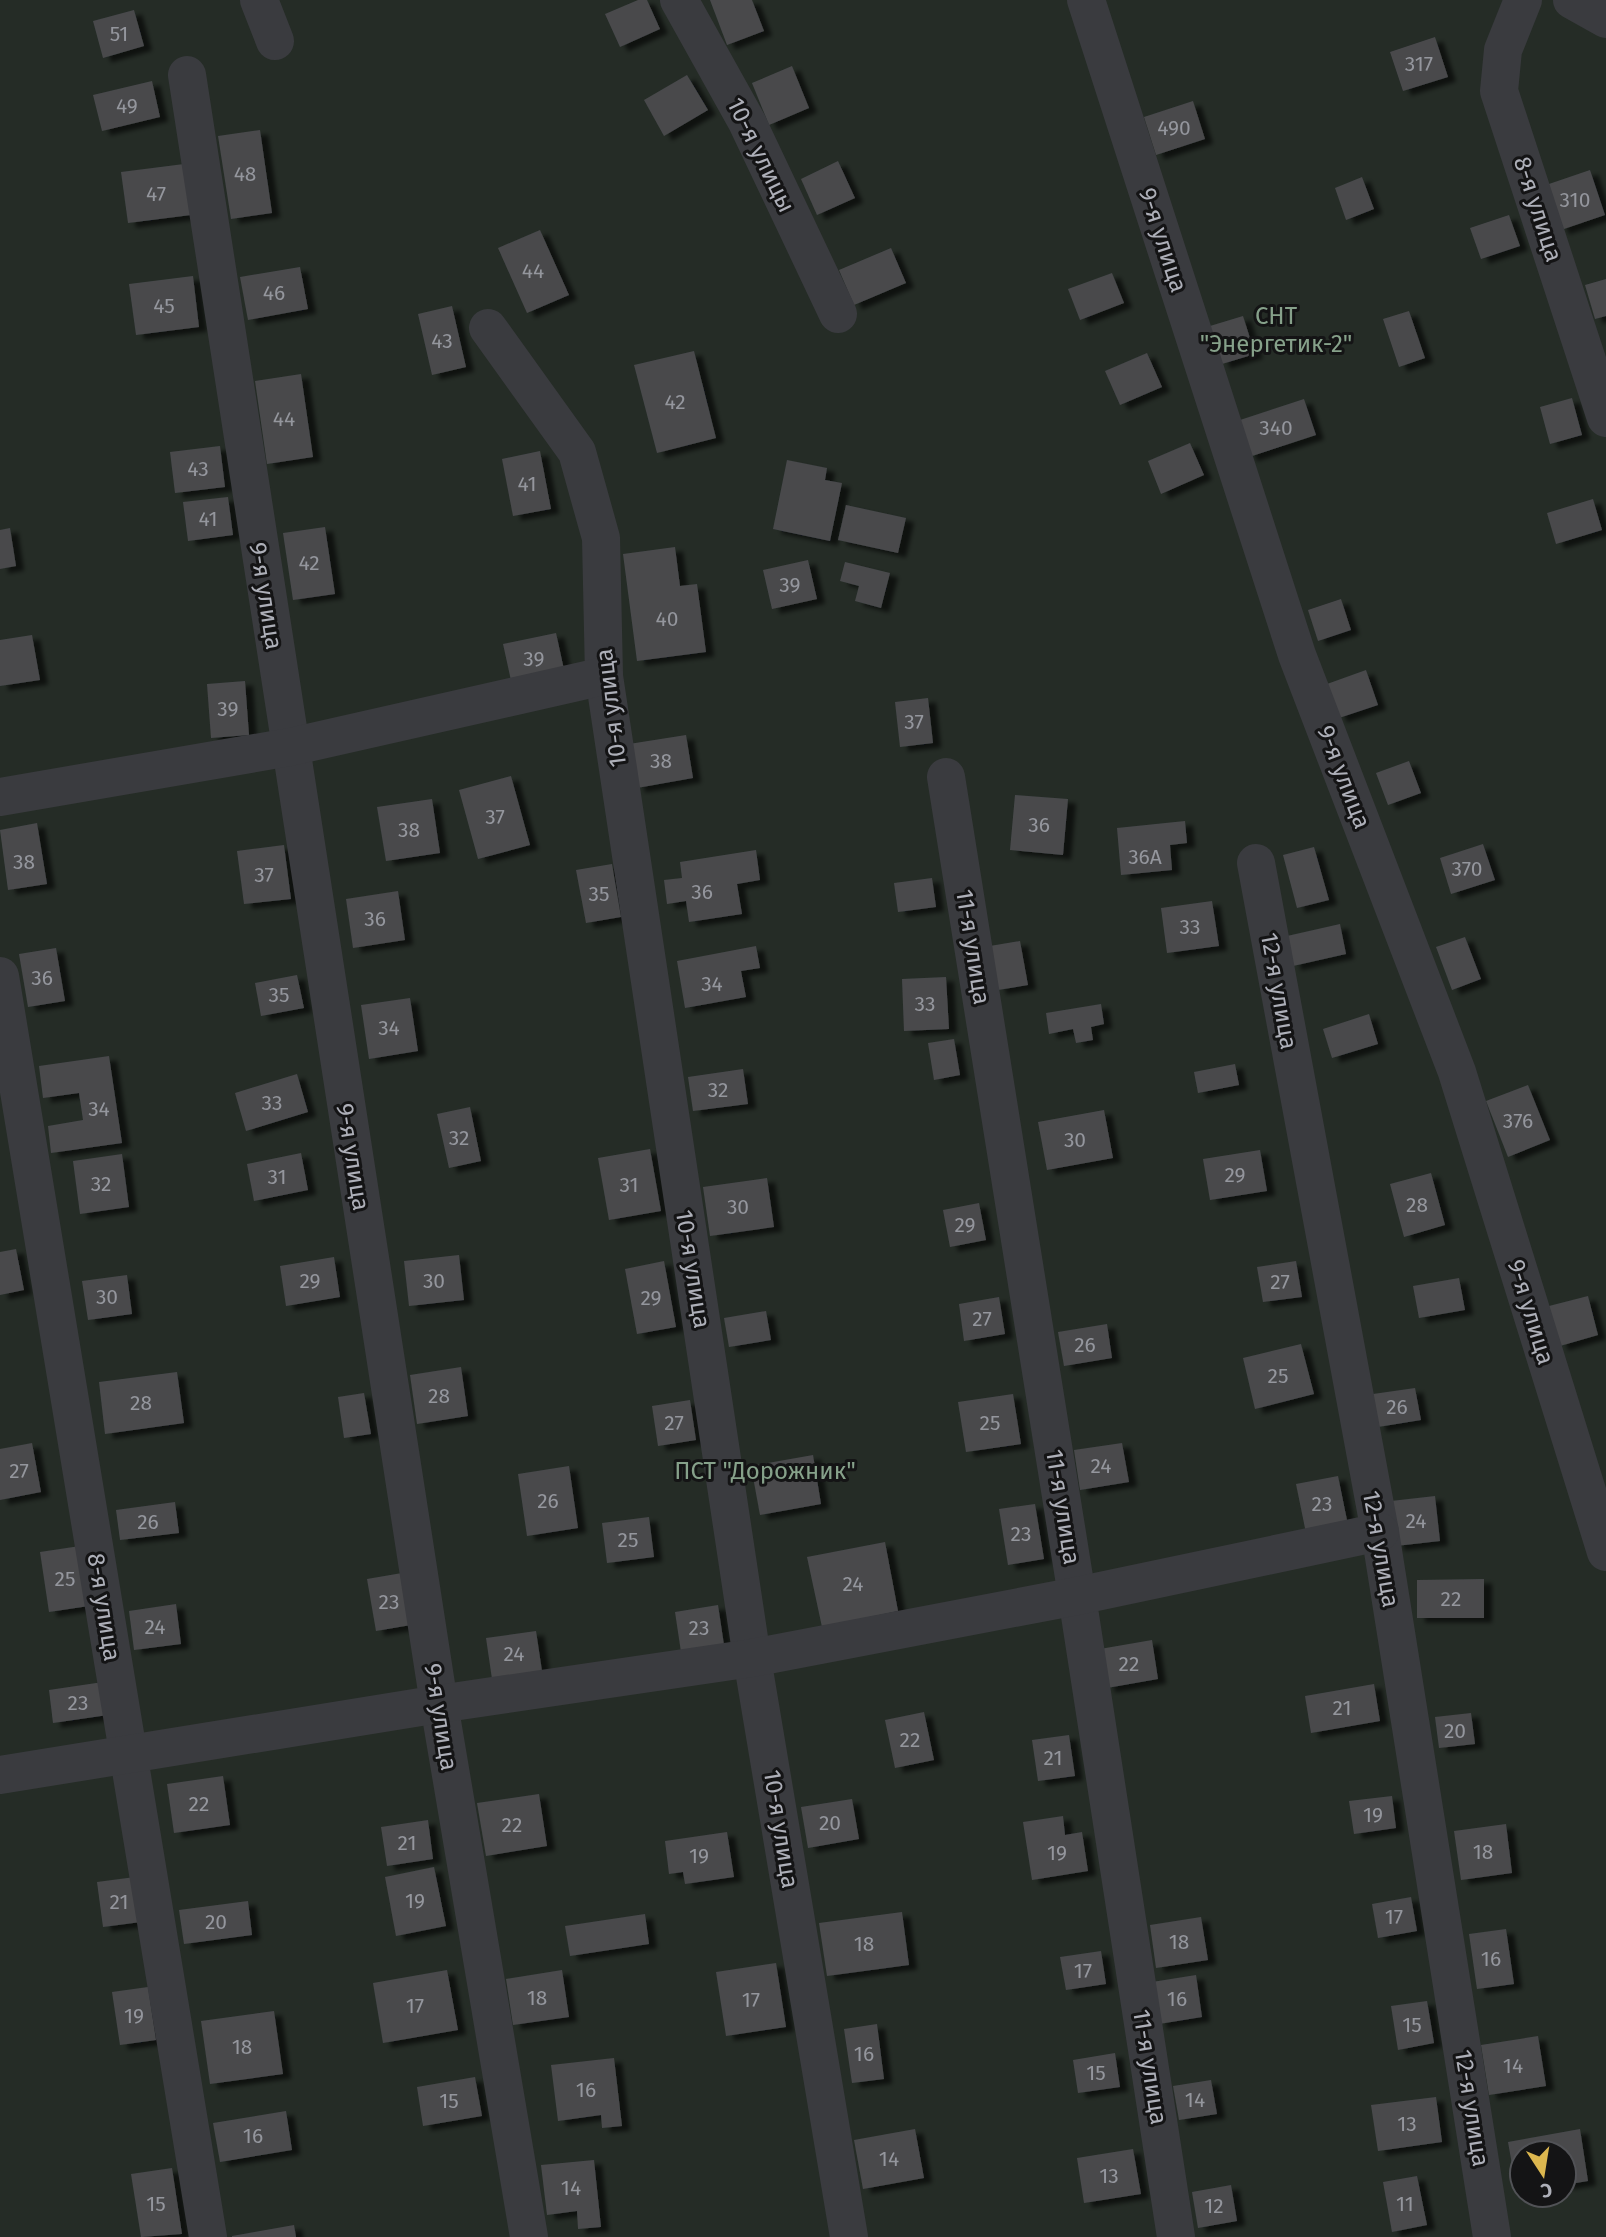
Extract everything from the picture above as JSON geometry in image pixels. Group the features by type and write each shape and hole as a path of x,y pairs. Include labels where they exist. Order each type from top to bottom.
{"street":[{"path":"259,0 275,41"},
{"name":"10-я улицы","path":"678,0 747,122 838,314"},
{"name":"9-я улица","path":"1086,0 1297,655 1457,1072 1606,1552"},
{"name":"8-я улица","path":"1523,0 1503,50 1499,91 1606,418"},
{"path":"1572,0 1606,19"},
{"name":"9-я улица","path":"187,75 439,1704 529,2237"},
{"name":"10-я улица","path":"488,327 577,452 601,538 604,676 752,1658 849,2237"},
{"path":"0,797 289,747 604,676"},
{"name":"11-я улица","path":"946,777 1176,2237"},
{"name":"12-я улица","path":"1256,863 1380,1532 1492,2237"},
{"name":"8-я улица","path":"0,976 208,2237"},
{"path":"0,1775 439,1704 752,1658 1077,1596 1380,1532"}],"green space":[{"name":"ПСТ \"Дорожник\"","path":"0,0 1606,0 1606,2237 0,2237"}],"building":[{"path":"638,0 647,0 660,29 620,47 605,14"},
{"path":"710,0 752,0 764,31 727,45"},
{"path":"134,10 144,46 103,58 93,21"},
{"path":"1435,37 1448,77 1403,91 1390,52"},
{"path":"792,66 809,108 769,125 752,83"},
{"path":"687,75 708,110 664,136 644,100"},
{"path":"152,81 160,117 102,131 93,95"},
{"path":"1193,101 1205,139 1156,155 1144,117"},
{"path":"260,130 272,213 231,219 218,136"},
{"path":"838,161 855,198 817,215 801,179"},
{"path":"184,164 191,215 128,223 121,172"},
{"path":"1590,170 1605,215 1561,230 1546,185"},
{"path":"1362,177 1374,209 1346,220 1335,188"},
{"path":"1509,215 1520,246 1481,259 1470,228"},
{"path":"540,230 569,295 527,313 498,248"},
{"path":"891,248 906,283 854,305 839,270"},
{"path":"300,267 308,309 248,320 240,277"},
{"path":"1112,273 1124,303 1080,320 1068,289"},
{"path":"193,276 199,327 136,335 129,284"},
{"path":"1606,279 1606,316 1595,319 1585,285"},
{"path":"452,306 466,367 432,375 418,314"},
{"path":"1409,311 1425,358 1399,367 1383,319"},
{"path":"1243,316 1255,354 1222,364 1210,326"},
{"path":"694,351 716,438 657,453 634,365"},
{"path":"1147,353 1162,387 1120,405 1105,371"},
{"path":"301,374 313,457 267,464 255,381"},
{"path":"1572,398 1582,435 1550,444 1540,407"},
{"path":"1304,399 1316,435 1249,457 1237,421"},
{"path":"1190,443 1204,475 1161,494 1148,461"},
{"path":"220,446 225,487 175,493 170,452"},
{"path":"540,451 551,509 513,516 502,459"},
{"path":"787,460 827,468 825,480 842,483 830,541 773,529"},
{"path":"228,497 233,535 188,541 183,502"},
{"path":"1593,499 1602,530 1556,544 1547,513"},
{"path":"846,505 906,518 898,553 838,540"},
{"path":"325,527 335,594 293,600 283,533"},
{"path":"10,528 16,566 0,569 0,530"},
{"path":"675,547 680,586 697,584 706,652 637,661 623,554"},
{"path":"808,560 817,599 772,609 763,570"},
{"path":"845,562 890,573 881,608 855,601 859,586 840,581"},
{"path":"1341,599 1351,630 1318,641 1308,610"},
{"path":"556,633 565,674 512,685 503,644"},
{"path":"32,635 40,680 0,686 0,640"},
{"path":"1366,670 1378,705 1339,718 1327,684"},
{"path":"245,681 249,735 211,738 207,684"},
{"path":"928,698 933,743 900,747 895,702"},
{"path":"686,735 693,778 637,788 629,744"},
{"path":"1409,761 1421,793 1388,805 1376,773"},
{"path":"511,776 530,845 478,859 459,790"},
{"path":"1015,795 1068,799 1063,855 1010,850"},
{"path":"432,799 440,853 386,861 377,807"},
{"path":"1185,821 1187,843 1170,845 1172,870 1121,875 1117,828"},
{"path":"37,823 47,884 8,890 0,830"},
{"path":"1483,844 1495,880 1451,894 1440,858"},
{"path":"284,845 291,899 244,904 237,851"},
{"path":"1314,847 1329,900 1297,908 1283,855"},
{"path":"756,850 760,880 737,884 742,914 689,922 686,901 667,904 664,880 682,878 680,862"},
{"path":"612,864 621,917 586,923 576,870"},
{"path":"932,878 936,907 898,912 894,883"},
{"path":"398,891 405,940 353,948 346,899"},
{"path":"1212,901 1219,946 1167,953 1161,908"},
{"path":"1340,924 1346,954 1293,966 1287,936"},
{"path":"1465,937 1481,979 1452,990 1436,947"},
{"path":"1020,941 1028,985 998,990 990,946"},
{"path":"756,946 760,968 741,971 746,997 685,1008 677,961"},
{"path":"56,948 65,1001 28,1007 19,954"},
{"path":"297,975 304,1008 261,1016 255,983"},
{"path":"946,977 949,1029 904,1031 902,979"},
{"path":"410,998 418,1051 369,1059 361,1005"},
{"path":"1101,1004 1104,1024 1091,1027 1093,1040 1076,1043 1073,1029 1049,1034 1046,1013"},
{"path":"1369,1014 1378,1044 1332,1058 1323,1029"},
{"path":"954,1039 960,1075 934,1080 928,1043"},
{"path":"109,1056 122,1143 51,1153 48,1126 83,1120 79,1093 43,1098 39,1066"},
{"path":"1235,1064 1239,1085 1198,1093 1194,1072"},
{"path":"743,1069 748,1104 693,1111 688,1077"},
{"path":"297,1074 308,1112 246,1131 235,1093"},
{"path":"1528,1085 1550,1140 1508,1157 1486,1101"},
{"path":"470,1107 481,1161 449,1168 437,1114"},
{"path":"1104,1110 1113,1158 1047,1170 1038,1122"},
{"path":"650,1149 661,1211 609,1220 598,1158"},
{"path":"1260,1150 1267,1191 1210,1200 1203,1159"},
{"path":"301,1153 308,1190 254,1201 247,1164"},
{"path":"122,1154 129,1207 80,1214 73,1161"},
{"path":"1431,1173 1445,1225 1404,1237 1390,1184"},
{"path":"767,1178 774,1227 710,1236 703,1187"},
{"path":"979,1203 986,1240 950,1247 943,1210"},
{"path":"16,1249 24,1290 0,1295 0,1252"},
{"path":"459,1255 464,1300 409,1306 404,1261"},
{"path":"334,1257 340,1297 286,1306 280,1266"},
{"path":"664,1261 676,1327 637,1334 625,1269"},
{"path":"1296,1261 1302,1297 1263,1302 1257,1267"},
{"path":"127,1275 132,1314 88,1320 82,1281"},
{"path":"1459,1278 1465,1310 1419,1318 1413,1286"},
{"path":"1588,1296 1598,1335 1560,1346 1549,1306"},
{"path":"999,1297 1005,1334 964,1341 959,1304"},
{"path":"766,1311 771,1340 729,1347 724,1318"},
{"path":"1107,1324 1112,1358 1064,1366 1058,1332"},
{"path":"1301,1344 1314,1394 1255,1409 1243,1358"},
{"path":"461,1367 468,1416 417,1424 410,1375"},
{"path":"177,1372 184,1423 105,1434 99,1382"},
{"path":"1415,1388 1421,1420 1378,1427 1373,1394"},
{"path":"364,1393 371,1434 344,1438 338,1397"},
{"path":"1013,1394 1021,1444 966,1452 958,1402"},
{"path":"690,1400 696,1440 658,1446 652,1406"},
{"path":"32,1443 41,1492 0,1500 0,1449"},
{"path":"1122,1443 1129,1482 1080,1490 1074,1450"},
{"path":"813,1455 821,1504 760,1515 751,1466"},
{"path":"569,1466 578,1528 527,1536 518,1474"},
{"path":"1338,1476 1348,1525 1306,1533 1296,1484"},
{"path":"1435,1496 1440,1541 1396,1546 1391,1501"},
{"path":"175,1502 179,1533 120,1540 116,1510"},
{"path":"1035,1504 1044,1559 1008,1565 999,1509"},
{"path":"649,1517 654,1557 607,1563 602,1523"},
{"path":"885,1542 898,1611 822,1627 807,1557"},
{"path":"80,1546 89,1606 49,1612 40,1552"},
{"path":"402,1573 411,1625 376,1631 367,1579"},
{"path":"1484,1579 1484,1618 1417,1618 1417,1580"},
{"path":"176,1604 181,1644 134,1650 129,1611"},
{"path":"718,1605 724,1645 681,1652 675,1612"},
{"path":"536,1631 542,1671 492,1679 486,1638"},
{"path":"1152,1640 1158,1679 1107,1688 1100,1649"},
{"path":"103,1682 108,1715 53,1723 49,1690"},
{"path":"1374,1684 1380,1721 1311,1733 1305,1696"},
{"path":"924,1712 934,1760 895,1768 885,1720"},
{"path":"1471,1713 1475,1744 1439,1748 1435,1717"},
{"path":"1069,1735 1075,1776 1038,1781 1032,1740"},
{"path":"223,1776 230,1825 174,1833 167,1784"},
{"path":"539,1794 547,1846 486,1856 477,1803"},
{"path":"1392,1796 1396,1828 1354,1834 1349,1801"},
{"path":"852,1799 859,1839 808,1848 801,1807"},
{"path":"1063,1816 1065,1835 1082,1832 1088,1871 1032,1880 1023,1822"},
{"path":"428,1820 433,1859 387,1866 381,1827"},
{"path":"1506,1824 1512,1873 1461,1880 1454,1831"},
{"path":"727,1832 734,1877 685,1884 683,1872 669,1874 665,1841"},
{"path":"434,1867 446,1926 396,1936 385,1877"},
{"path":"135,1877 141,1922 103,1927 97,1882"},
{"path":"1411,1897 1417,1931 1378,1938 1372,1904"},
{"path":"248,1901 252,1935 184,1944 179,1910"},
{"path":"902,1912 909,1965 827,1976 819,1923"},
{"path":"645,1914 649,1944 570,1956 565,1926"},
{"path":"1201,1917 1208,1960 1156,1968 1150,1925"},
{"path":"1506,1929 1514,1984 1477,1989 1469,1934"},
{"path":"1101,1951 1106,1984 1066,1990 1060,1957"},
{"path":"776,1963 786,2027 726,2036 716,1972"},
{"path":"447,1970 458,2030 383,2043 373,1983"},
{"path":"562,1970 569,2017 513,2025 506,1979"},
{"path":"1196,1975 1202,2017 1159,2024 1152,1982"},
{"path":"148,1987 156,2040 120,2045 112,1992"},
{"path":"1427,2001 1434,2043 1398,2050 1391,2006"},
{"path":"274,2011 283,2074 210,2084 201,2021"},
{"path":"877,2024 884,2079 852,2083 844,2029"},
{"path":"1538,2036 1546,2086 1489,2095 1481,2045"},
{"path":"1115,2053 1120,2087 1078,2093 1073,2060"},
{"path":"614,2058 622,2126 602,2128 601,2115 558,2121 551,2065"},
{"path":"475,2077 482,2116 423,2126 417,2087"},
{"path":"1211,2080 1217,2114 1179,2120 1173,2086"},
{"path":"1436,2097 1442,2142 1378,2151 1371,2105"},
{"path":"286,2111 292,2150 220,2162 213,2123"},
{"path":"915,2129 924,2178 863,2189 854,2140"},
{"path":"1580,2129 1588,2181 1578,2183 1578,2139 1525,2139"},
{"path":"1133,2149 1141,2194 1084,2203 1077,2158"},
{"path":"594,2160 601,2227 578,2229 577,2211 547,2215 541,2165"},
{"path":"172,2168 182,2234 141,2237 131,2174"},
{"path":"1417,2176 1427,2225 1392,2232 1383,2182"},
{"path":"1231,2185 1237,2221 1198,2228 1192,2192"},
{"path":"294,2225 296,2237 232,2237 232,2236"}],"park label":[{"name":"СHТ \"Энергетик-2\"","path":"1276,330"}]}
